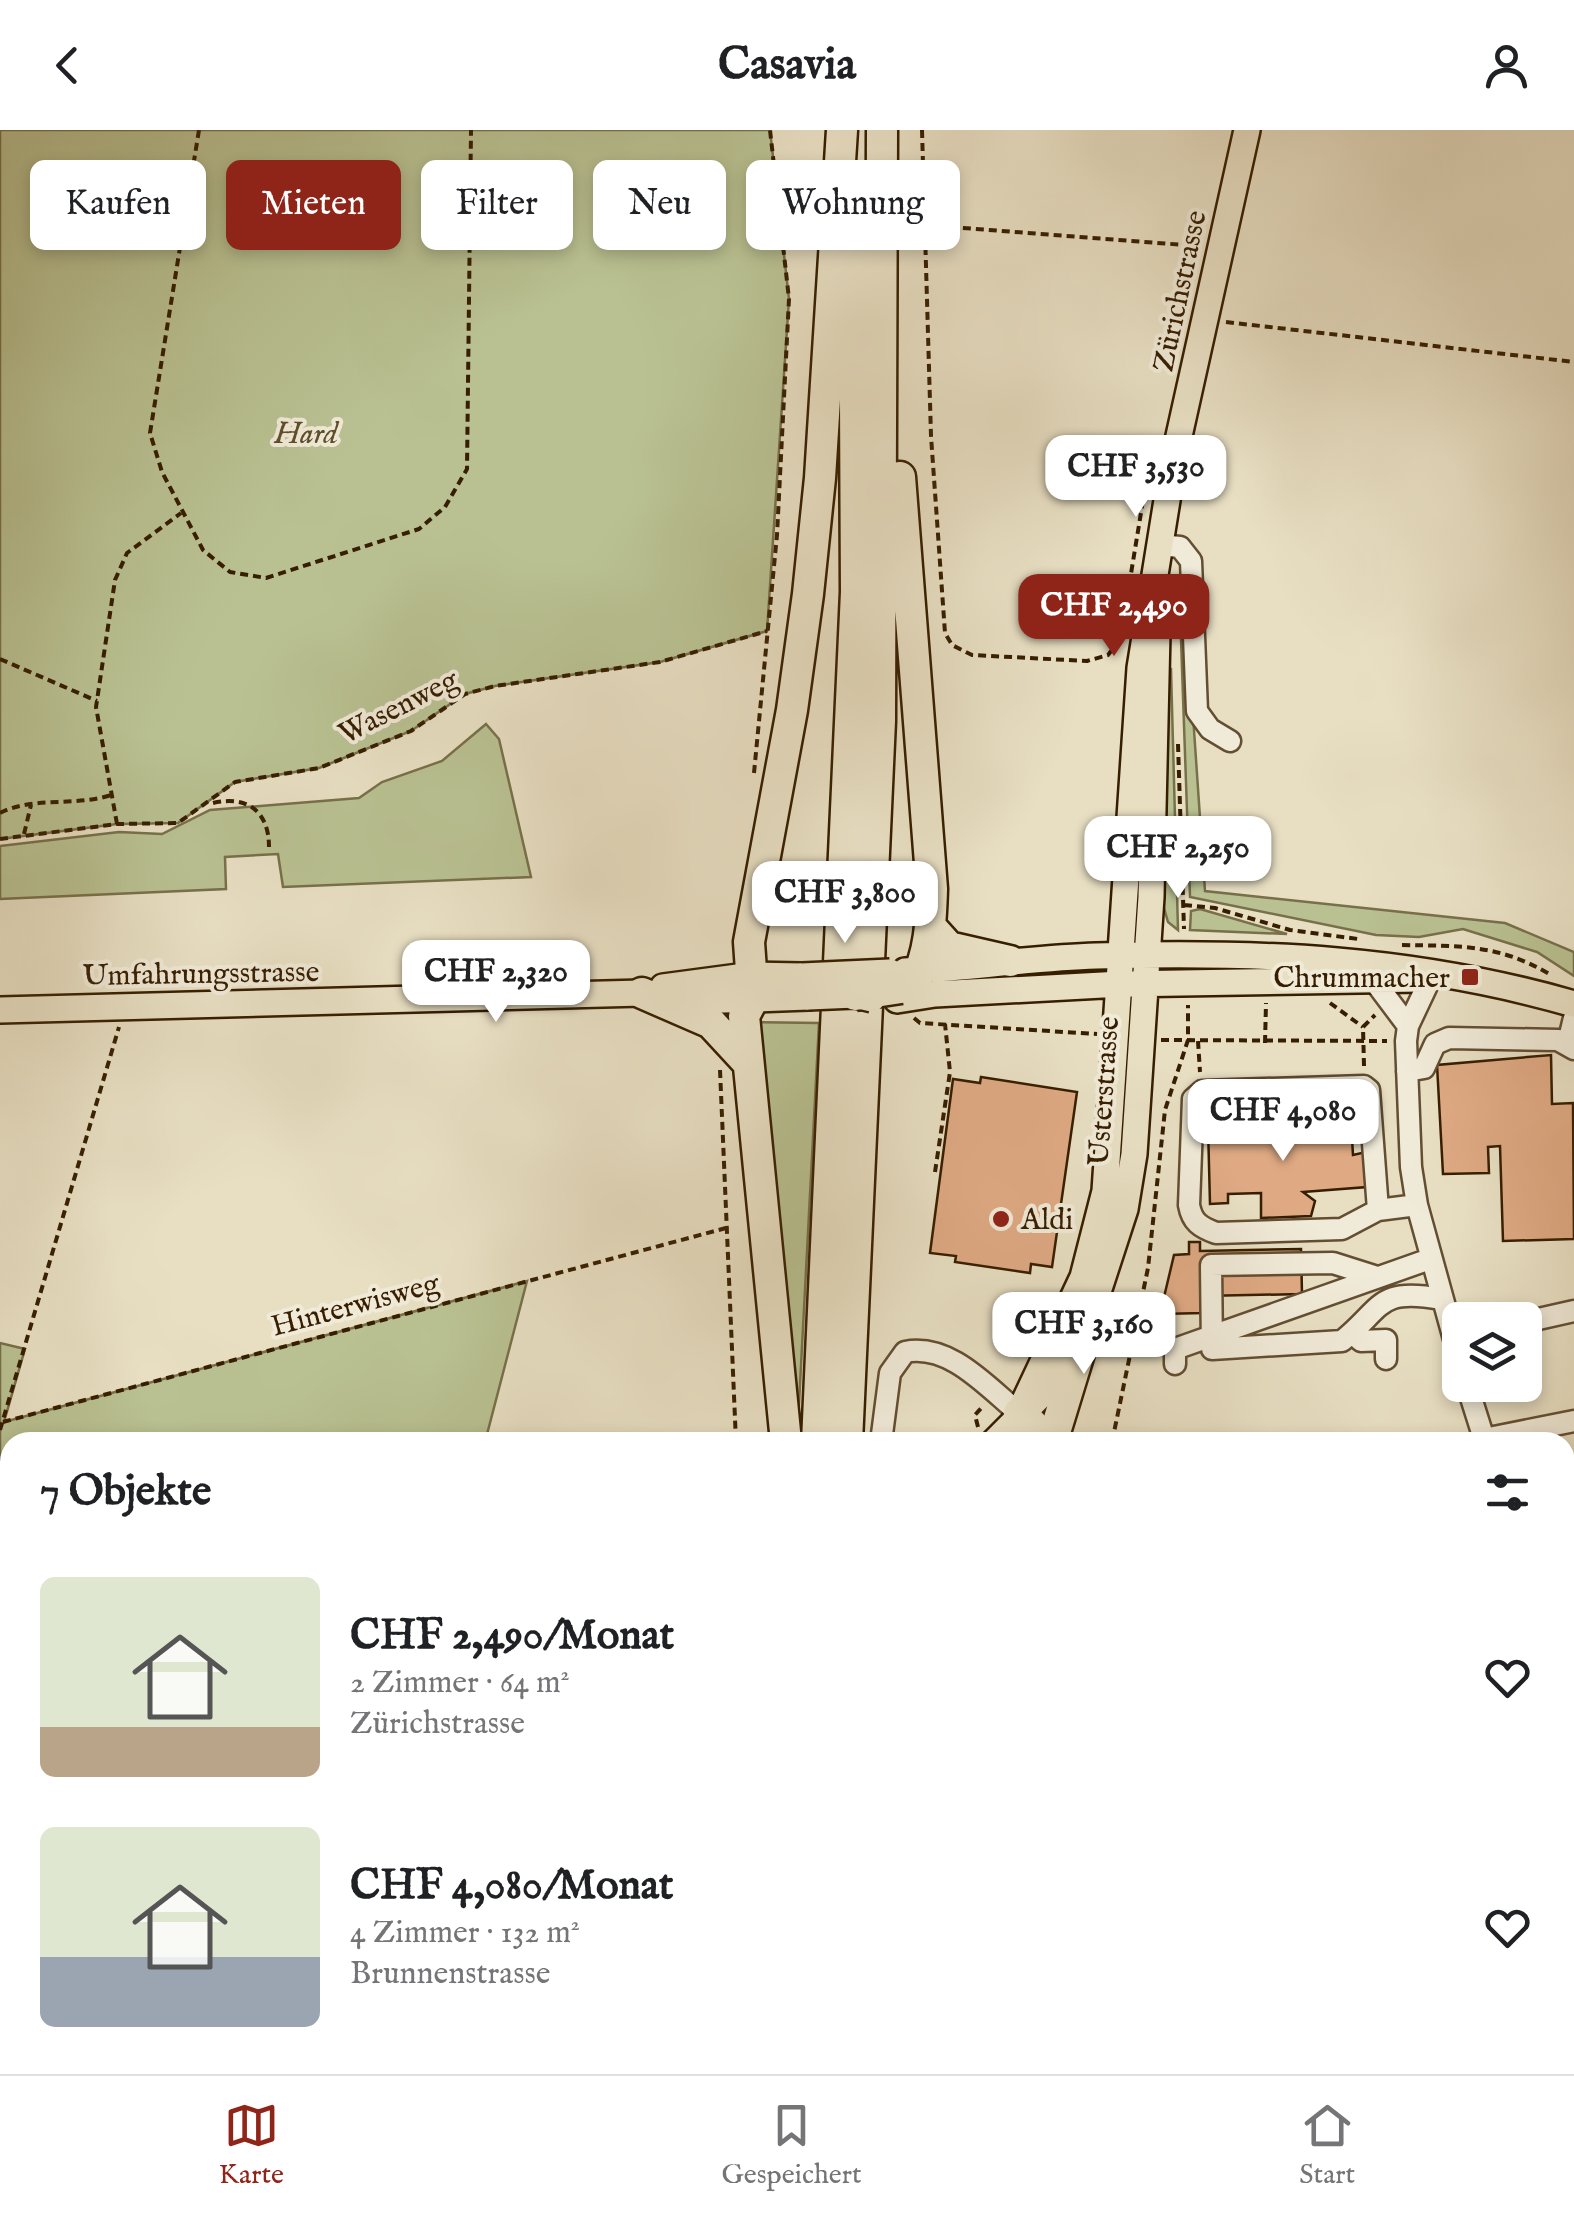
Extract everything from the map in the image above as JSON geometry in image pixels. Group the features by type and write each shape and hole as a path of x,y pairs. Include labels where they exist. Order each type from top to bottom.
{"highway":[{"path":"785,1432 734,1061 753,987 750,942 792,710 818,498 842,130"},
{"path":"817,1432 856,592 858,424 852,130"},
{"path":"848,1432 880,721 882,130"},
{"path":"855,995 903,989 931,926 932,889 912,583 882,315"},
{"path":"931,926 949,946 1010,961"},
{"path":"642,992 710,1023 734,1061"},
{"path":"1055,1432 1096,1298"},
{"path":"1019,1413 1035,1432"}],"main road":[{"name":"Zürichstrasse","path":"1132,984 1132,744 1173,463 1247,130"},
{"name":"Umfahrungsstrasse","path":"903,989 1010,961 1134,956 1337,958 1470,977 1574,1004"},
{"name":"Umfahrungsstrasse","path":"0,1010 642,992 682,982 903,989 935,994 1132,984 1414,982 1433,973"},
{"name":"Usterstrasse","path":"1003,1432 1045,1391 1096,1298 1122,1226 1128,1192 1132,984"},
{"name":"Usterstrasse","path":"1019,1413 1031,1379 1074,1299 1100,1220 1132,984"},
{"name":"Umfahrungsstrasse","path":"805,987 855,995"}],"street":[{"path":"1160,546 1180,547 1191,561 1197,711 1210,729 1230,741"},
{"path":"1433,973 1407,1034 1407,1070 1416,1205 1442,1302"},
{"path":"1375,982 1407,1034"},
{"path":"1407,1070 1424,1068 1435,1044 1449,1038 1571,1046 1574,1018"},
{"path":"1378,1210 1369,1090 1364,1086 1202,1091 1190,1106 1189,1205 1196,1224 1216,1232 1342,1229 1378,1210 1416,1205"},
{"path":"1175,1364 1176,1350 1430,1259"},
{"path":"1374,1276 1332,1263 1211,1266 1212,1349 1342,1342 1385,1300 1418,1295 1441,1299"},
{"path":"1332,1263 1361,1342 1386,1340 1386,1359"},
{"path":"1542,1318 1574,1311"},
{"path":"883,1432 890,1373 905,1352 943,1356 1019,1413"},
{"path":"1472,1402 1481,1432"},
{"path":"1524,1432 1574,1421"}],"path":[{"path":"198,130 175,292 151,407 154,452 203,550 230,572 266,578 419,528 445,507 466,469 471,130"},
{"path":"754,779 788,298 770,130"},
{"path":"922,130 923,160"},
{"path":"960,228 1201,247"},
{"path":"925,250 931,436 943,626 948,640 965,653 979,656 1087,661 1114,651 1124,628"},
{"path":"1222,340 1226,322 1574,362"},
{"path":"1127,601 1149,465"},
{"path":"117,824 98,734 97,701 121,562 132,548 183,512"},
{"name":"Wasenweg","path":"0,838 117,824 165,826 189,818 246,777 307,772 396,738 465,694 660,662 767,631"},
{"path":"0,659 97,701"},
{"path":"1178,737 1184,930"},
{"path":"0,813 31,805 81,804 111,795"},
{"path":"208,804 236,800 261,812 269,830 269,847"},
{"path":"24,836 31,805"},
{"path":"1184,905 1215,908 1290,930 1362,940"},
{"path":"1391,944 1461,944 1518,957 1558,979"},
{"path":"1461,944 1471,951"},
{"path":"1510,960 1518,957"},
{"path":"1266,982 1266,1043"},
{"path":"903,989 920,1023 1102,1034"},
{"path":"1317,1001 1328,1001 1362,1028"},
{"path":"1114,1432 1148,1268 1163,1124 1188,1040 1188,1005"},
{"path":"0,1430 136,1006"},
{"path":"935,1172 950,1072 945,1024"},
{"path":"1159,1040 1266,1043 1363,1040 1407,1034"},
{"path":"1198,1040 1202,1091"},
{"path":"1363,1040 1364,1086"},
{"path":"734,1061 726,1228 736,1432"},
{"path":"1163,1124 1178,1123"},
{"name":"Hinterwisweg","path":"3,1422 726,1228"},
{"path":"984,1432 975,1424 975,1416 994,1392"}],"green space":[{"name":"Hard","path":"0,130 770,130 773,160 746,160 746,250 783,250 789,299 767,631 660,662 495,686 465,694 411,731 319,768 235,782 178,823 117,824 0,839"},
{"path":"1183,569 1205,891 1505,923 1574,952 1574,976 1537,952 1463,929 1419,937 1376,935 1190,897 1181,639"},
{"path":"1167,668 1171,669 1178,930 1168,922 1160,894"},
{"path":"486,724 499,739 531,877 283,887 278,854 225,857 226,889 0,899 0,846 119,832 162,834 210,810 359,798 382,782 442,761"},
{"path":"1200,909 1287,934 1190,930 1191,911"},
{"path":"752,1022 819,1023 796,1432"},
{"path":"527,1281 488,1432 0,1432 0,1343 25,1349 4,1422"}],"building":[{"path":"1551,1055 1552,1104 1573,1103 1574,1239 1503,1241 1500,1146 1488,1147 1489,1173 1443,1174 1437,1065"},
{"path":"981,1077 1077,1092 1052,1267 1031,1264 1030,1273 955,1262 956,1256 930,1253 953,1079 980,1083"},
{"path":"1351,1122 1353,1155 1366,1152 1367,1187 1303,1192 1315,1201 1311,1216 1261,1218 1261,1193 1228,1194 1228,1203 1210,1204 1208,1126"},
{"path":"1189,1242 1200,1242 1200,1251 1301,1249 1302,1294 1202,1296 1203,1313 1160,1314 1174,1255 1189,1254"}],"place":[{"name":"Chrummacher","path":"1470,977"},
{"name":"Aldi","path":"1001,1219"}]}
